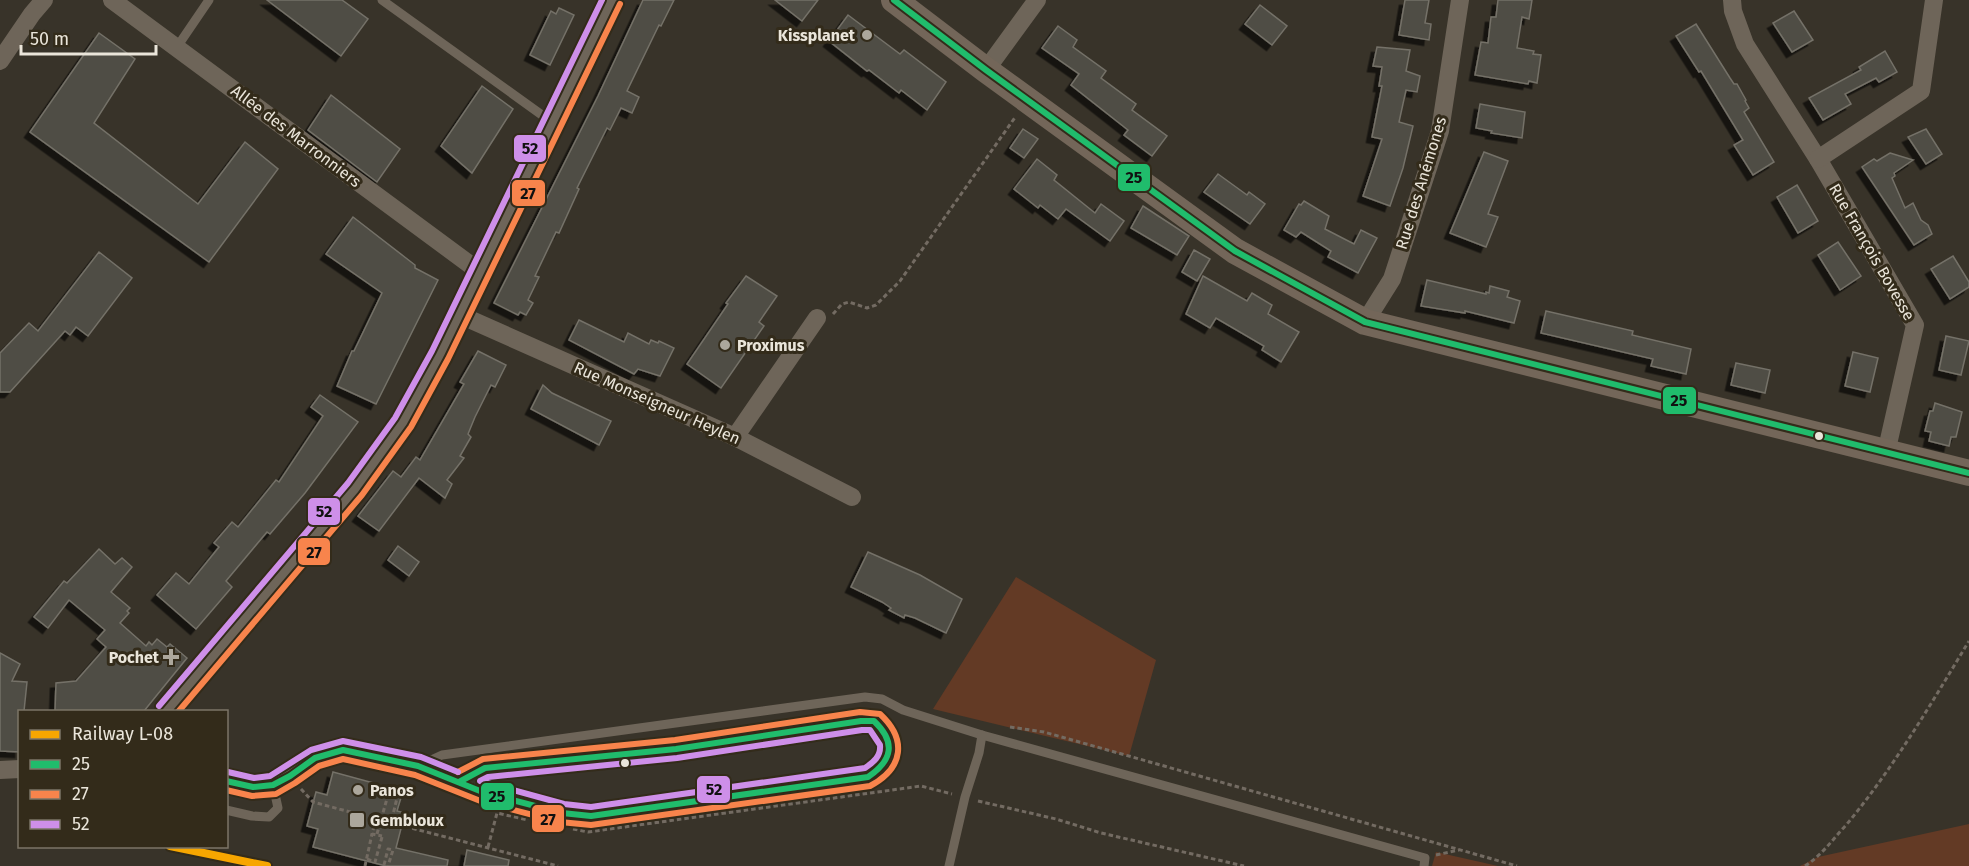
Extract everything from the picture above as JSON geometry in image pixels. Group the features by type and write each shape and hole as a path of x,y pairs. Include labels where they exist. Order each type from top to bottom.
{"street":[{"path":"0,61 44,0"},
{"name":"Allée des Marronniers","path":"112,0 480,272"},
{"path":"167,710 355,489 379,457 423,388 612,0"},
{"path":"894,0 986,70 1235,251 1365,322 1969,473"},
{"path":"986,70 1037,0"},
{"name":"Rue des Anémones","path":"1365,322 1392,279 1440,131 1460,0"},
{"name":"Rue François Bovesse","path":"1732,0 1733,11 1745,44 1818,159 1915,326 1886,453"},
{"path":"1818,159 1921,91 1934,0"},
{"name":"Rue Monseigneur Heylen","path":"460,315 735,437 852,497"},
{"path":"735,437 817,318"},
{"path":"228,781 253,787 273,785 315,758 342,750 418,766 459,782"},
{"path":"0,770 18,769"}],"lane":[{"path":"177,47 209,0"},
{"path":"382,0 553,123"},
{"path":"418,766 442,755 865,696 882,699 903,710 936,722 1425,862"},
{"path":"861,721 874,721 883,728 890,750 886,762 879,771 868,777 591,816 562,813 485,793 459,782 485,768 676,749 861,721"},
{"path":"949,866 982,735"},
{"path":"228,810 269,817 278,808 273,785"}],"path":[{"path":"817,318 834,314 842,304 849,302 867,308 876,305 900,281 1027,100"},
{"path":"1805,866 1818,857 1866,801 1929,708 1969,641"},
{"path":"1010,727 1044,732 1517,866"},
{"path":"290,776 313,802 558,866"},
{"path":"588,832 921,786 1101,833 1245,866"},
{"path":"382,836 377,835 388,795 398,798 391,823"},
{"path":"488,848 496,813"},
{"path":"365,866 376,819"},
{"path":"372,834 382,836"},
{"path":"367,859 375,862 382,836"},
{"path":"1425,862 1461,850"}],"shaded area":[{"path":"1016,577 1156,660 1129,756 933,709"},
{"path":"1969,824 1969,866 1800,866 1818,857"},
{"path":"1436,852 1498,866 1432,866"}],"building":[{"path":"267,0 342,0 368,19 341,56"},
{"path":"643,0 674,0 661,26 659,25 627,91 639,97 632,113 621,108 610,130 607,128 577,188 579,189 559,233 556,232 535,276 539,277 528,300 533,303 526,315 520,312 518,315 494,303 598,96"},
{"path":"775,0 818,0 802,21"},
{"path":"1405,0 1429,0 1425,23 1431,24 1429,40 1399,35"},
{"path":"1498,0 1532,0 1529,19 1522,17 1517,48 1534,51 1533,54 1541,55 1537,83 1529,81 1528,84 1475,75 1481,42 1488,43 1491,17 1496,17"},
{"path":"1260,5 1287,26 1272,45 1245,24"},
{"path":"559,8 574,15 550,65 530,55 551,11 556,14"},
{"path":"1794,11 1813,40 1792,52 1773,23"},
{"path":"848,15 900,54 904,50 946,82 927,110 901,90 899,93 869,70 867,71 829,41"},
{"path":"1696,24 1734,84 1737,84 1749,108 1744,112 1774,162 1753,175 1734,145 1743,140 1701,71 1699,72 1676,36"},
{"path":"1058,26 1077,40 1073,47 1106,71 1101,78 1136,104 1132,110 1167,136 1152,156 1124,135 1128,130 1071,85 1079,74 1042,48"},
{"path":"99,33 135,59 94,123 198,204 245,142 278,169 209,262 30,132"},
{"path":"1377,47 1410,50 1406,71 1420,76 1417,92 1406,90 1399,122 1413,126 1403,168 1390,206 1363,196 1382,139 1372,137 1382,86 1379,86 1382,67 1373,66"},
{"path":"1885,51 1897,72 1879,82 1876,78 1845,94 1851,104 1823,120 1809,98 1861,70 1859,67"},
{"path":"482,86 513,109 472,173 441,146"},
{"path":"331,95 400,149 377,182 308,130"},
{"path":"1480,104 1525,112 1522,138 1476,128"},
{"path":"1023,129 1038,139 1024,158 1010,148"},
{"path":"1926,129 1942,154 1926,164 1908,137"},
{"path":"1484,152 1508,161 1488,214 1498,217 1486,247 1450,233"},
{"path":"1890,153 1913,160 1894,173 1895,176 1892,178 1905,208 1913,203 1921,220 1928,225 1932,234 1914,245 1862,167"},
{"path":"1037,159 1057,175 1054,180 1095,213 1101,204 1124,221 1110,241 1066,209 1058,219 1040,205 1038,208 1014,189"},
{"path":"1218,174 1247,195 1249,192 1265,204 1250,224 1204,192"},
{"path":"1797,185 1818,221 1798,233 1777,197"},
{"path":"1304,201 1329,216 1325,229 1354,244 1361,230 1377,238 1358,273 1328,257 1331,251 1301,232 1296,237 1284,230 1299,204 1301,205"},
{"path":"1143,206 1189,236 1177,255 1131,228"},
{"path":"353,217 415,265 415,268 438,280 376,404 337,386 382,293 326,254"},
{"path":"1838,242 1861,276 1840,290 1818,255"},
{"path":"1194,250 1210,259 1197,281 1182,272"},
{"path":"99,252 132,278 88,336 76,327 70,335 65,331 10,392 0,392 0,353 29,323 38,331"},
{"path":"1953,256 1969,282 1969,287 1950,299 1931,269"},
{"name":"Proximus","path":"746,276 777,296 759,322 764,326 721,388 687,364"},
{"path":"1203,276 1247,301 1252,293 1272,305 1268,314 1299,332 1281,362 1262,350 1264,346 1216,318 1210,328 1186,314"},
{"path":"1427,280 1486,294 1486,292 1489,293 1490,286 1509,291 1507,297 1520,301 1514,323 1465,311 1465,313 1421,306"},
{"path":"1546,311 1633,331 1632,335 1691,349 1686,374 1651,366 1653,359 1541,333"},
{"path":"579,320 624,342 628,333 649,344 651,340 658,343 659,341 674,348 660,376 638,369 634,374 569,340"},
{"path":"1946,336 1969,341 1961,375 1939,370"},
{"path":"478,351 506,365 495,387 491,385 475,417 468,434 471,437 460,456 464,458 447,480 452,484 445,498 419,478 379,531 358,516 393,471 401,477 416,457 420,460 464,384 460,382"},
{"path":"1853,352 1878,358 1870,392 1845,386"},
{"path":"1736,363 1770,370 1765,393 1731,385"},
{"path":"543,385 552,393 611,421 599,445 531,409"},
{"path":"320,395 358,422 305,493 270,534 267,532 226,581 232,587 196,629 157,595 176,573 189,584 219,547 214,543 232,522 238,527 276,480 279,482 323,416 311,407"},
{"path":"1935,403 1962,412 1956,437 1951,437 1949,446 1929,441 1931,432 1925,431 1930,411 1933,411"},
{"path":"398,546 419,562 409,576 388,560"},
{"path":"99,549 115,564 122,558 132,567 111,592 130,608 127,611 129,613 120,623 146,646 149,642 152,645 157,639 167,647 170,644 187,658 145,710 55,710 56,683 76,681 106,647 97,639 105,630 69,600 48,628 34,617 64,581 67,583"},
{"path":"868,552 920,575 962,599 946,633 915,618 905,615 904,618 889,610 891,608 882,602 851,587"},
{"path":"0,653 20,664 12,681 27,682 24,710 18,710 18,752 0,751"},
{"path":"333,772 403,791 397,811 405,813 396,848 448,860 447,866 386,866 313,847 318,829 307,826 316,792 327,795"},
{"path":"467,850 509,860 508,866 464,866"}],"rail line":[{"name":"L-08","path":"180,848 267,866"}],"transit line":[{"name":"52","path":"159,706 348,483 395,418 432,351 602,0"},
{"name":"25","path":"894,0 986,70 1235,251 1365,322 1969,473"},
{"name":"27","path":"180,710 362,495 411,427 448,359 620,4"},
{"name":"27","path":"228,790 252,796 276,794 319,766 343,759 415,775 483,802 560,822 591,825 870,786 890,771 898,753 898,743 895,733 880,714 860,712 675,740 483,759 458,772"},
{"name":"25","path":"228,781 253,787 273,785 315,758 343,750 418,766 485,793 562,813 591,816 868,777 883,764 889,750 886,736 874,721 861,721 676,749 485,768 459,782"},
{"name":"52","path":"862,730 870,730 880,745 876,758 865,768 591,807 564,804 480,781 488,777 677,758 862,730"},
{"name":"52","path":"228,772 254,778 270,776 311,750 343,741 421,757 458,772"}],"place":[{"name":"Kissplanet","path":"867,35"},
{"name":"Proximus","path":"725,345"},
{"name":"Pochet","path":"171,657"},
{"name":"Panos","path":"358,790"},
{"name":"Gembloux","path":"357,820"}]}
